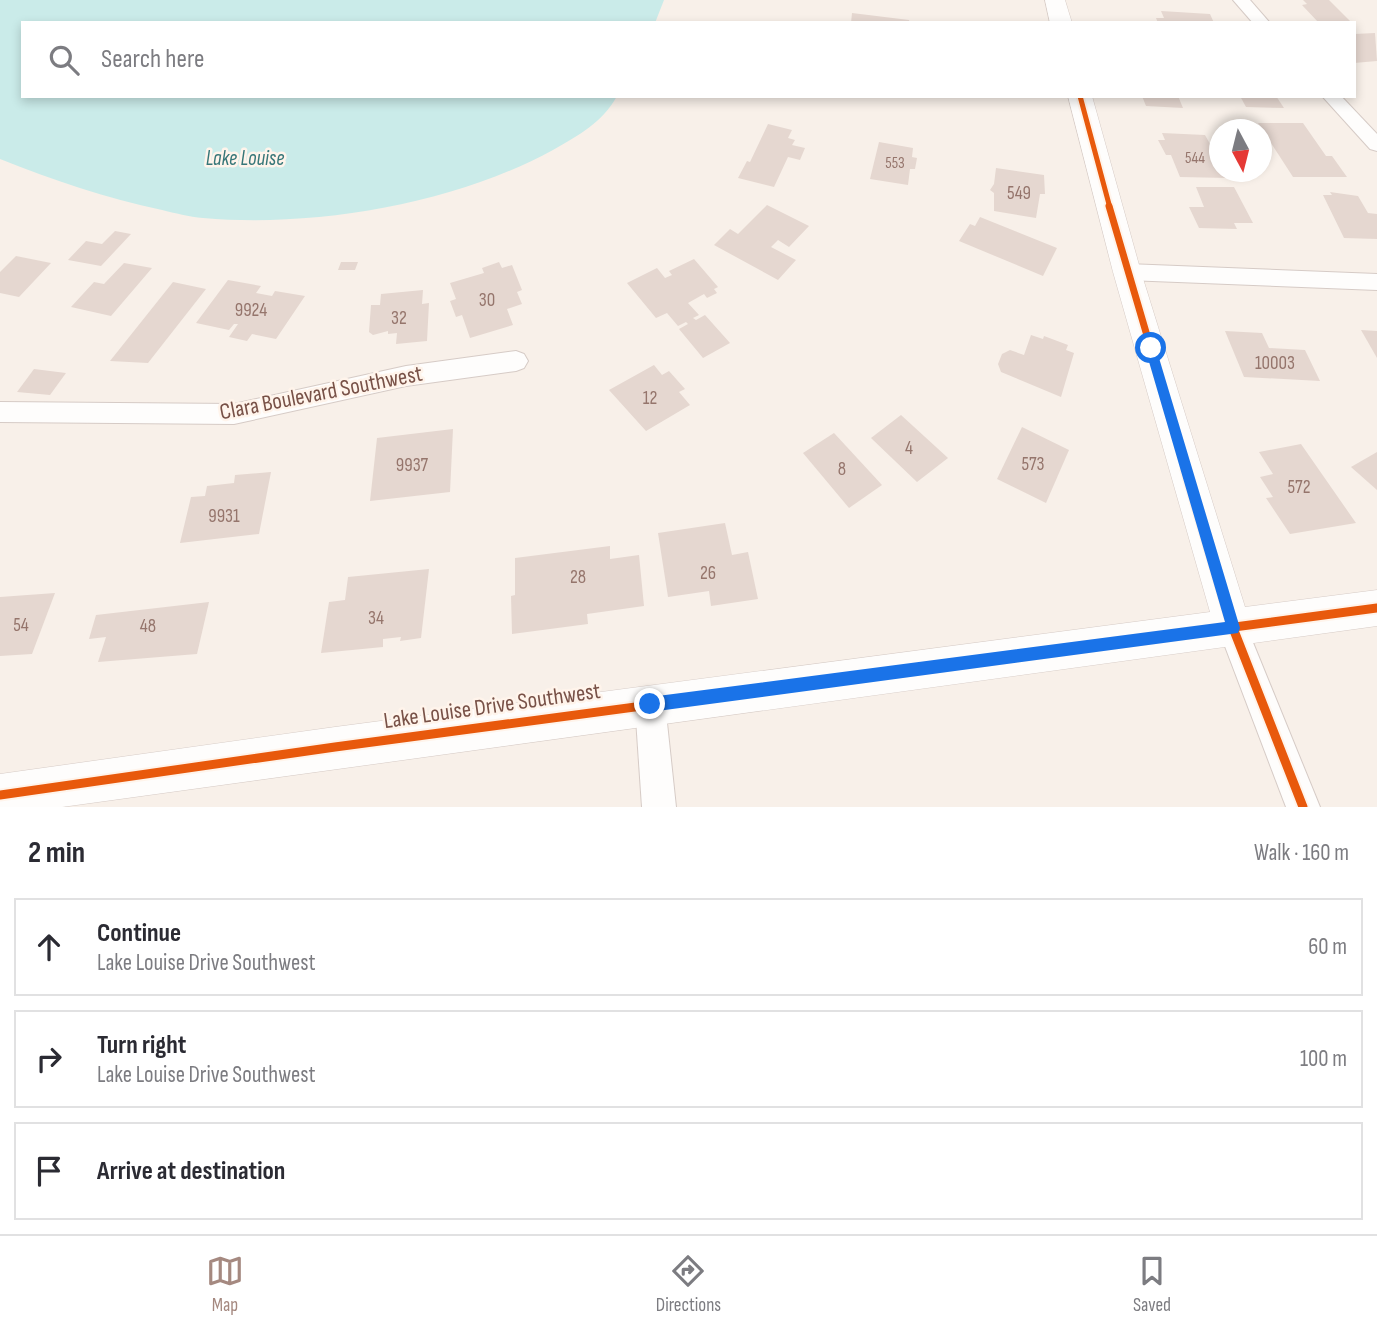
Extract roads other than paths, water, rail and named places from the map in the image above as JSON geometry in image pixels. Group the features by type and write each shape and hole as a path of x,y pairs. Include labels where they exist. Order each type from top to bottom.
{"street":[{"path":"1055,0 1060,21"},
{"path":"1241,0 1260,21"},
{"path":"1081,98 1127,272 1233,628 1303,807"},
{"path":"1333,98 1377,145"},
{"path":"1127,272 1377,282"},
{"name":"Clara Boulevard Southwest","path":"0,412 234,414 406,376 516,361"},
{"name":"Lake Louise Drive Southwest","path":"0,795 650,704 1377,608"},
{"path":"650,704 659,807"}],"water":[{"name":"Lake Louise","path":"0,0 664,0 656,21 21,21 21,98 616,98 597,121 553,150 514,169 428,198 337,215 291,219 203,218 80,188 0,159"}]}
